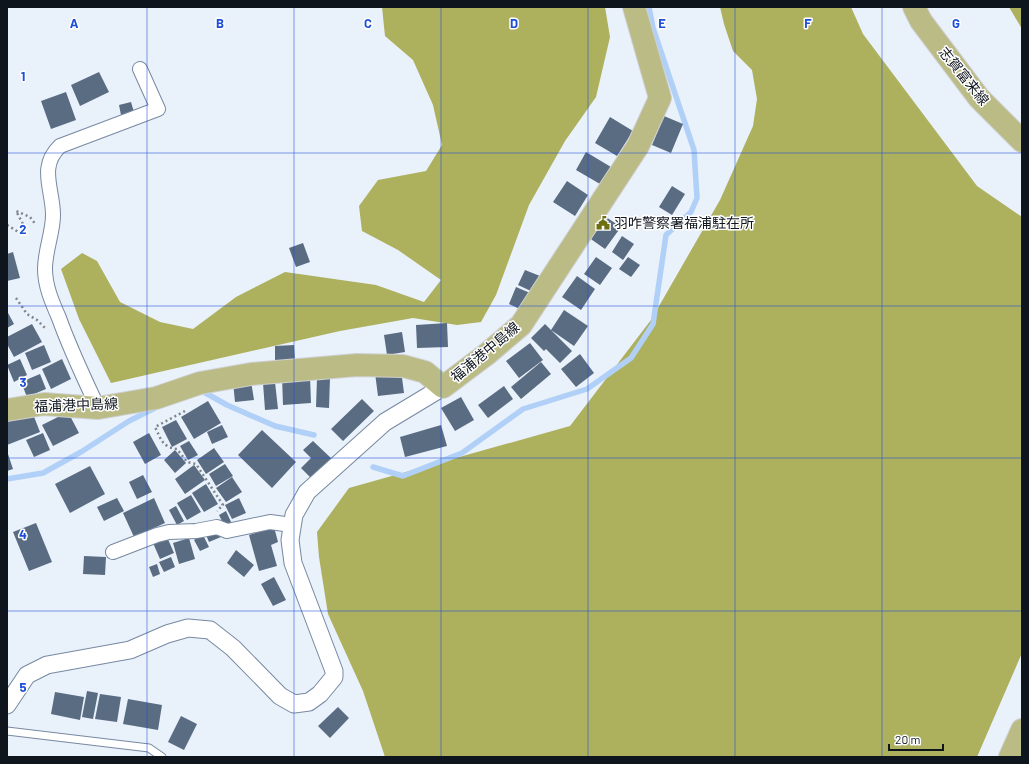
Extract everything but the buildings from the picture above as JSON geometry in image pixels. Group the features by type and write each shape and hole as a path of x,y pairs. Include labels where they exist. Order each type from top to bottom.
{"main road":[{"name":"福浦港中島線","path":"7,410 44,404 98,408 156,398 200,382 251,374 358,365 403,366 425,372 443,387 488,354 521,325 638,146 660,98 634,7"},
{"name":"志賀富来線","path":"914,7 921,21 979,98 1022,141"},
{"path":"1010,757 1022,730"}],"street":[{"path":"98,408 65,336 47,289 45,270 46,252 51,233 53,214 47,168 53,152 60,146 158,109 140,68"},
{"path":"7,705 27,675 47,665 130,650 167,634 188,628 210,630 233,648 280,696 294,704 309,702 320,694 334,677 334,671 293,562 290,540 294,514 307,492 385,422 443,387"},
{"path":"112,552 169,532 196,531 217,527 228,531 270,522 292,525"}],"lane":[{"path":"7,731 149,748 162,757"}],"path":[{"path":"7,225 20,233 23,224 16,211 30,217 39,228 39,222"},
{"path":"186,410 155,427 164,445 177,449 187,462 196,464 222,505 216,512 217,527"}],"green space":[{"path":"382,7 605,7 610,37 596,97 565,141 529,205 496,295 481,322 457,325 413,318 340,331 111,383 79,319 61,269 82,253 97,261 120,302 160,322 193,329 236,297 285,272 376,285 424,302 441,280 398,250 362,231 359,206 378,180 426,171 442,145 433,105 413,60 385,36"},
{"path":"720,7 851,7 863,34 977,186 1022,217 1022,653 977,757 385,757 363,691 328,614 319,557 317,532 349,488 570,426 651,320 720,200 753,126 757,99 752,70 733,51"},
{"path":"1009,7 1022,7 1022,29"}],"waterway":[{"path":"373,467 403,476 462,453 523,409 587,389 631,358 653,324 666,235 691,212 697,198 694,150 653,28 649,7"},
{"path":"200,391 227,405 275,426 314,435"},
{"path":"7,479 43,473 81,452 129,421 155,408"}],"place":[{"name":"羽咋警察署福浦駐在所","path":"603,223"}]}
